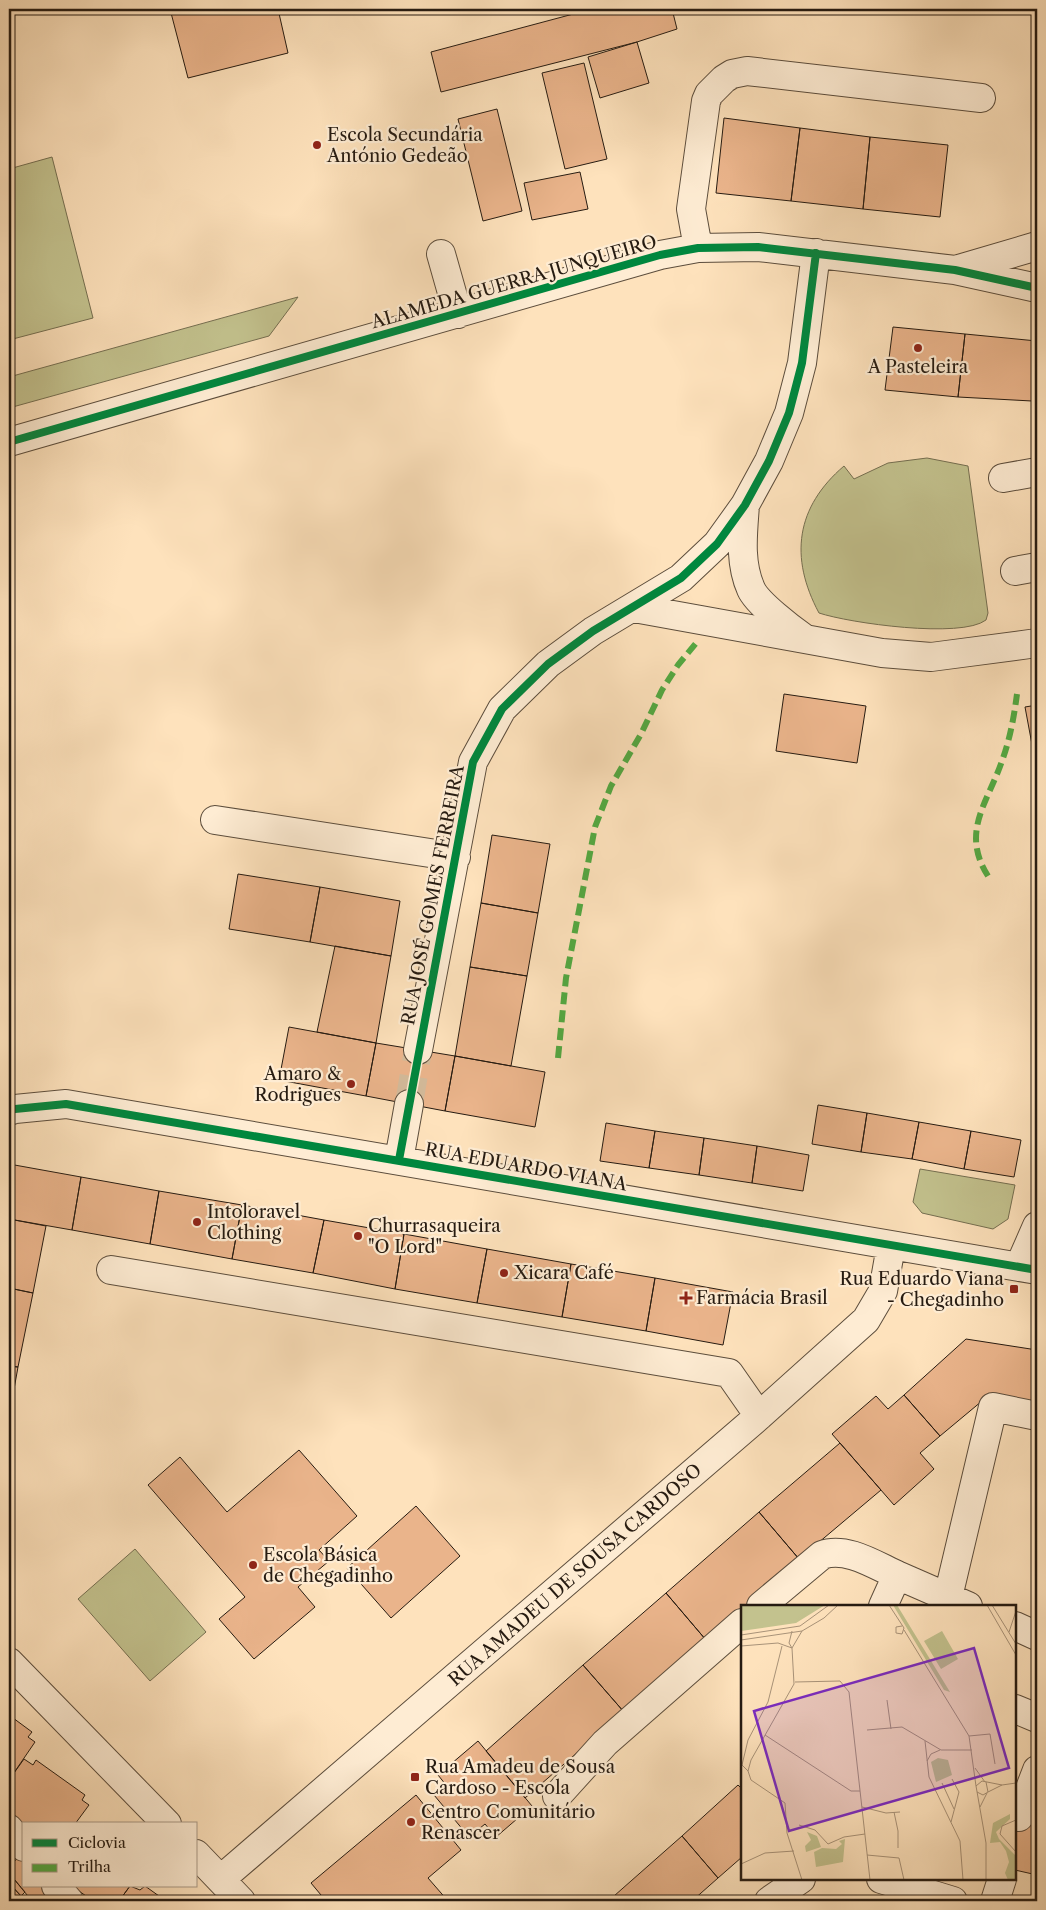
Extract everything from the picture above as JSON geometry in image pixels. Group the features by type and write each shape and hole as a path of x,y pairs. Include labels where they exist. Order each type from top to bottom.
{"street":[{"path":"698,248 691,209 706,101 717,85 732,74 747,71 981,98"},
{"name":"ALAMEDA GUERRA JUNQUEIRO","path":"955,270 1037,246"},
{"name":"ALAMEDA GUERRA JUNQUEIRO","path":"9,442 660,255 698,248 758,247 816,253 955,270 1037,288"},
{"name":"RUA JOSÉ GOMES FERREIRA","path":"418,1050 473,762 502,708 548,664 593,631 681,578 717,544 745,505 769,461 791,404 802,363 816,253"},
{"path":"441,254 458,314"},
{"path":"1003,478 1037,472"},
{"path":"745,505 742,552 751,590 785,626 810,642"},
{"path":"634,608 882,654 930,657 1037,643"},
{"path":"215,820 456,857"},
{"name":"RUA EDUARDO VIANA","path":"9,1111 66,1104 1028,1269"},
{"path":"399,1160 409,1104"},
{"path":"1028,1269 1037,1226"},
{"name":"RUA AMADEU DE SOUSA CARDOSO","path":"221,1879 759,1416 866,1320 883,1291 890,1246"},
{"path":"111,1270 729,1374 759,1416"},
{"path":"762,1605 822,1555 829,1552 845,1553 958,1602 993,1407 1037,1416"},
{"path":"883,1605 897,1575"},
{"path":"557,1796 605,1743 741,1624"},
{"path":"1016,1626 1037,1636"},
{"path":"9,1662 165,1822"},
{"path":"1016,1708 1037,1718"},
{"path":"1020,1816 1037,1770"},
{"path":"9,1829 22,1845"},
{"path":"198,1856 242,1901"},
{"path":"769,1901 800,1880"},
{"path":"884,1880 953,1901"},
{"path":"995,1901 1002,1880"},
{"path":"58,1888 68,1901"}],"shaded area":[{"path":"52,157 93,318 9,340 9,169"},
{"path":"298,297 269,336 9,408 9,377"},
{"path":"927,458 968,466 988,613 986,620 973,626 930,629 878,625 819,613 809,592 801,553 802,534 807,516 816,498 828,482 844,466 854,479 888,463"},
{"path":"920,1169 1015,1185 1008,1219 993,1229 922,1213 913,1202"},
{"path":"135,1549 206,1632 150,1681 78,1599"}],"building":[{"path":"170,9 278,9 288,53 188,78"},
{"path":"592,9 672,9 677,29 637,42 441,92 431,52"},
{"path":"637,42 649,83 600,98 588,57"},
{"path":"584,63 607,159 565,169 542,73"},
{"path":"497,109 522,211 483,221 458,119"},
{"path":"724,118 800,128 791,201 716,193"},
{"path":"800,128 870,137 863,209 791,201"},
{"path":"870,137 948,145 940,217 863,209"},
{"path":"580,172 588,209 532,220 524,183"},
{"path":"893,327 965,334 958,397 885,390"},
{"path":"965,334 1037,341 1032,401 958,397"},
{"path":"1037,359 1037,402 1032,401"},
{"path":"784,694 866,706 857,763 776,751"},
{"path":"1037,705 1037,766 1036,766 1025,707"},
{"path":"492,835 550,844 538,913 481,903"},
{"path":"238,874 320,887 310,942 229,929"},
{"path":"320,887 400,901 391,956 310,942"},
{"path":"481,903 538,913 527,976 470,967"},
{"path":"335,946 391,956 376,1043 317,1032"},
{"path":"470,967 527,976 511,1066 455,1056"},
{"path":"289,1027 376,1043 366,1096 279,1080"},
{"path":"376,1043 455,1056 445,1111 366,1096"},
{"path":"455,1056 545,1072 535,1127 445,1111"},
{"path":"818,1105 867,1113 861,1152 812,1144"},
{"path":"867,1113 919,1122 912,1159 861,1152"},
{"path":"919,1122 971,1131 964,1169 912,1159"},
{"path":"606,1123 655,1131 649,1168 600,1161"},
{"path":"655,1131 704,1138 699,1175 649,1168"},
{"path":"971,1131 1021,1140 1014,1177 964,1169"},
{"path":"704,1138 757,1146 752,1183 699,1175"},
{"path":"757,1146 809,1155 803,1191 752,1183"},
{"path":"9,1164 81,1177 72,1230 9,1219"},
{"path":"81,1177 159,1191 150,1244 72,1230"},
{"path":"159,1191 242,1205 232,1259 150,1244"},
{"path":"242,1205 324,1220 313,1273 232,1259"},
{"path":"9,1219 46,1226 33,1293 9,1288"},
{"path":"324,1220 404,1234 395,1289 313,1273"},
{"path":"404,1234 487,1249 477,1303 395,1289"},
{"path":"487,1249 571,1264 562,1317 477,1303"},
{"path":"571,1264 655,1278 646,1331 562,1317"},
{"path":"655,1278 733,1292 723,1345 646,1331"},
{"path":"9,1288 33,1293 18,1367 9,1366"},
{"path":"966,1339 1037,1350 1037,1375 1031,1405 988,1396 940,1436 904,1395"},
{"path":"9,1366 18,1367 9,1417"},
{"path":"1037,1375 1037,1406 1031,1405"},
{"path":"904,1395 940,1436 920,1453 934,1469 894,1505 832,1434 876,1396 888,1409"},
{"path":"840,1443 881,1490 799,1559 759,1512"},
{"path":"299,1450 357,1516 319,1550 329,1561 298,1587 315,1607 254,1659 219,1619 245,1597 148,1485 180,1457 227,1512"},
{"path":"416,1506 460,1556 391,1618 347,1568"},
{"path":"759,1512 799,1559 746,1605 741,1605 741,1610 706,1640 666,1593"},
{"path":"666,1593 706,1640 624,1712 583,1665"},
{"path":"583,1665 624,1712 525,1798 486,1751"},
{"path":"9,1715 32,1732 28,1737 35,1742 9,1780"},
{"path":"478,1741 532,1806 496,1837 485,1824 469,1837 434,1795 446,1785 438,1775"},
{"path":"24,1759 33,1765 36,1760 85,1795 82,1800 89,1805 76,1822 22,1822 22,1825 11,1817 14,1813 9,1809 9,1780"},
{"path":"738,1785 741,1788 741,1858 718,1878 682,1836"},
{"name":"Centro Comunitário Renascer","path":"416,1795 461,1850 428,1878 448,1901 326,1901 311,1883"},
{"path":"1016,1815 1037,1820 1037,1875 1016,1870"},
{"path":"682,1836 718,1878 692,1901 618,1901 614,1896"},
{"path":"19,1857 22,1861 22,1888 45,1888 50,1895 42,1901 32,1901 9,1873 9,1866"},
{"path":"9,1873 25,1892 21,1896 9,1883"},
{"path":"9,1883 21,1896 16,1901 9,1901"},
{"path":"75,1888 129,1888 119,1901 93,1901"},
{"path":"129,1888 140,1890 148,1888 166,1901 119,1901"}],"tunnel":[{"path":"409,1104 418,1050"}],"marked path":[{"path":"558,1058 566,978 595,827 611,786 641,734 662,690 678,665 697,642"},
{"path":"988,876 980,860 976,845 976,831 979,817 1002,761 1013,720 1017,694"}],"cycle path":[{"path":"9,442 660,255 698,248 758,247 955,270 1037,288"},
{"path":"399,1160 473,762 502,709 548,664 593,631 681,578 717,544 745,505 769,461 789,413 802,363 816,253"},
{"path":"9,1111 66,1104 1037,1270"}],"place":[{"name":"Escola Secundária António Gedeão","path":"317,145"},
{"name":"A Pasteleira","path":"918,348"},
{"name":"Amaro & Rodrigues","path":"351,1084"},
{"name":"Intoloravel Clothing","path":"197,1222"},
{"name":"Churrasaqueira \"O Lord\"","path":"358,1236"},
{"name":"Xicara Café","path":"504,1273"},
{"name":"Rua Eduardo Viana - Chegadinho","path":"1014,1289"},
{"name":"Farmácia Brasil","path":"686,1298"},
{"name":"Escola Básica de Chegadinho","path":"253,1565"},
{"name":"Rua Amadeu de Sousa Cardoso - Escola","path":"415,1777"},
{"name":"Centro Comunitário Renascer","path":"411,1822"}]}
